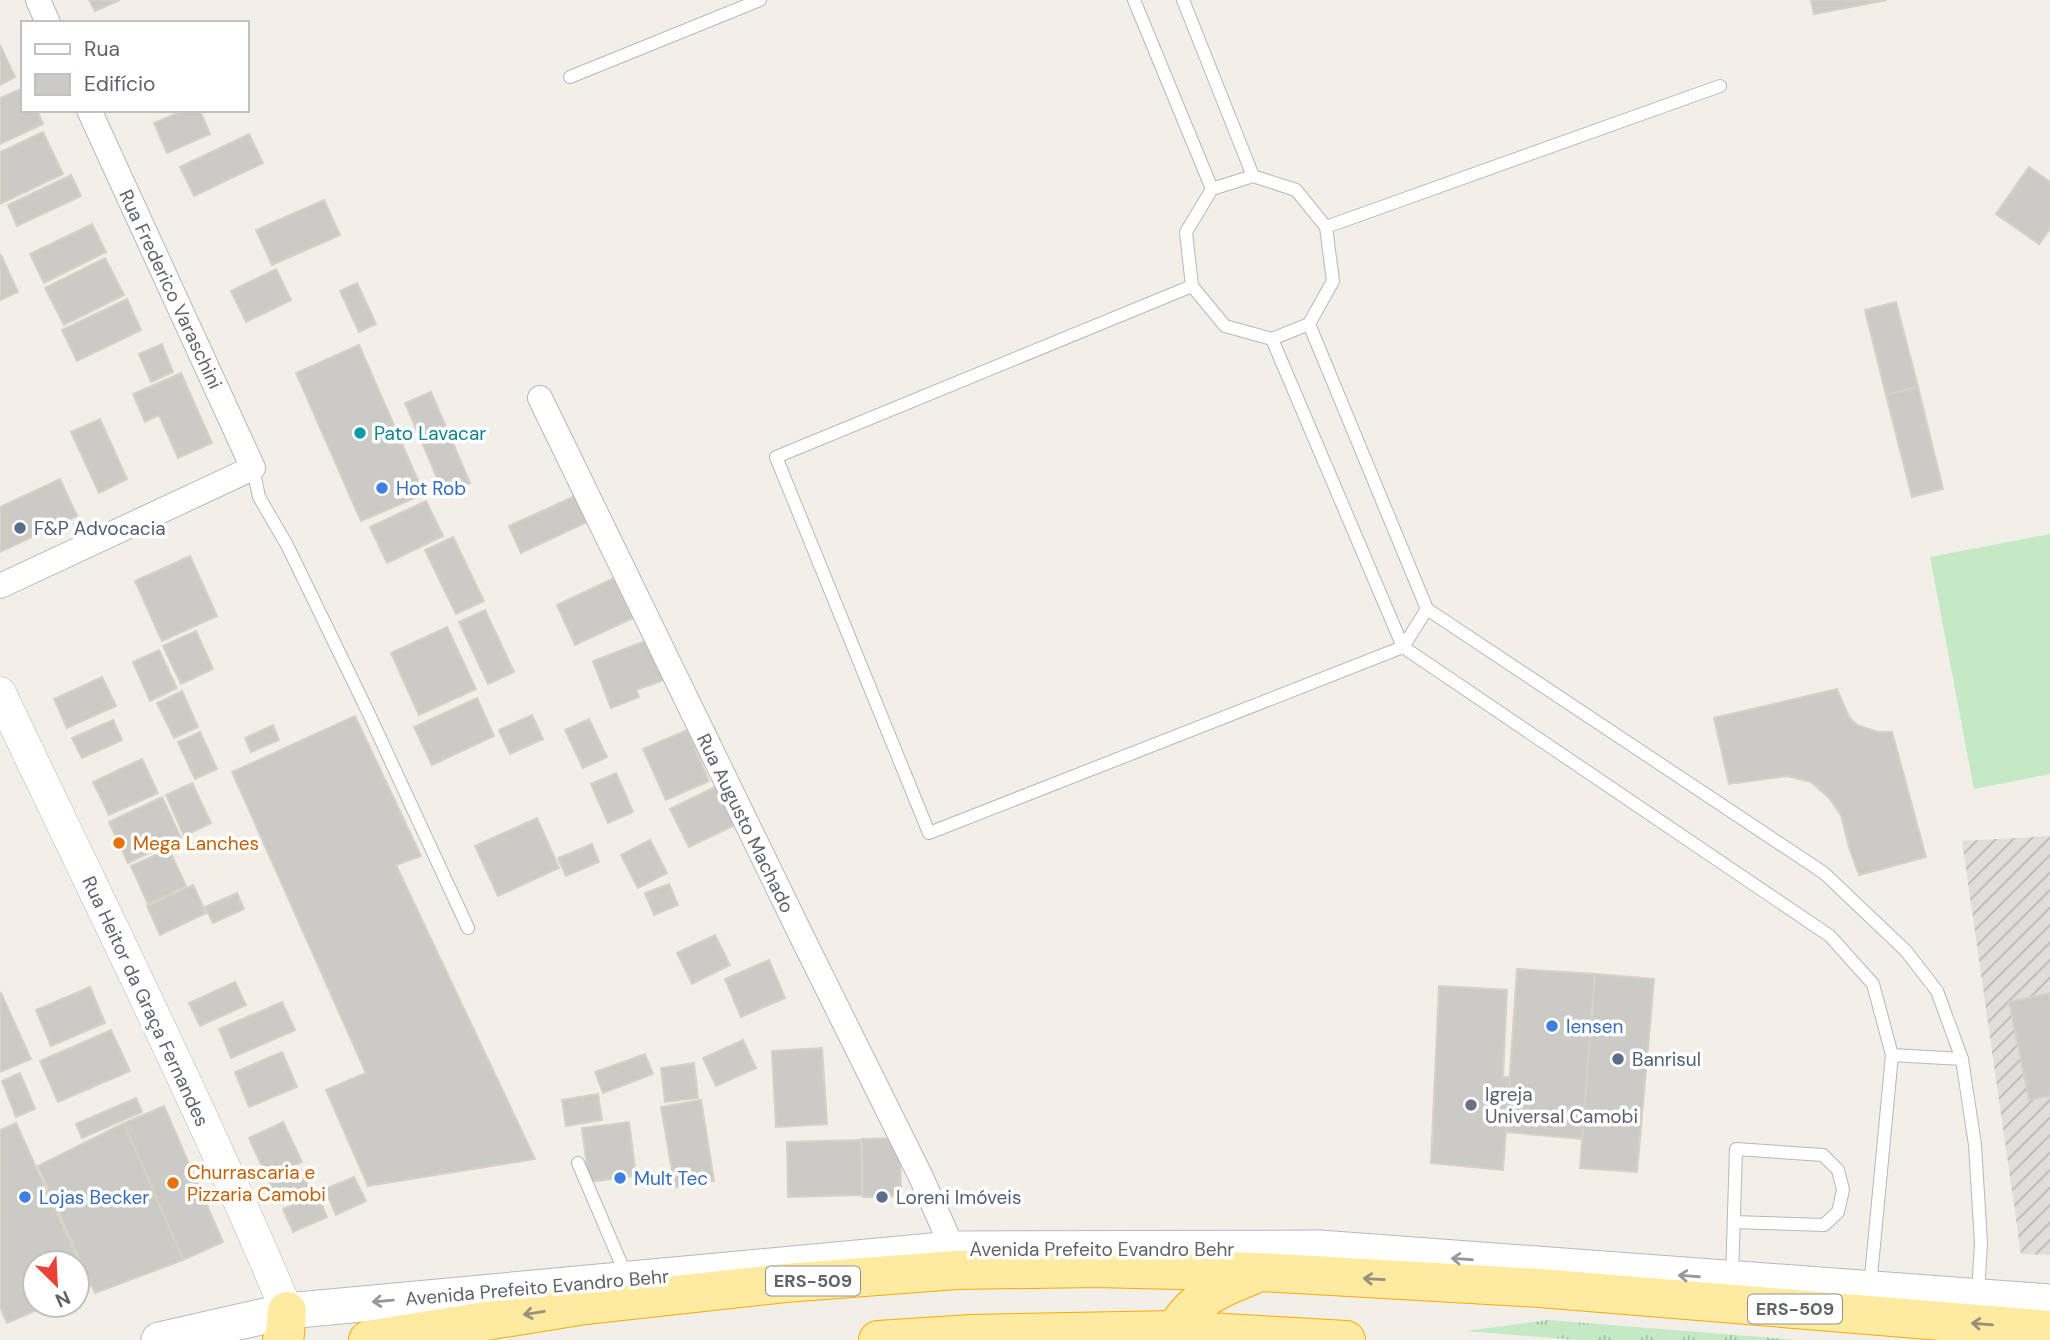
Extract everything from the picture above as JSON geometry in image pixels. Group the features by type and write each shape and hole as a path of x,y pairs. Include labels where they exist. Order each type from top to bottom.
{"highway":[{"name":"Avenida Prefeito Evandro Behr","path":"368,1340 585,1305 785,1283 970,1270 1095,1268 1261,1272 1540,1289 2050,1329"},
{"name":"ERS-509","path":"1174,1335 1199,1301 1225,1286 1261,1272"},
{"name":"ERS-509","path":"581,1283 785,1283"},
{"name":"ERS-509","path":"1762,1307 1978,1297"},
{"path":"878,1340 971,1334 1174,1335 1346,1340"}],"main road":[{"name":"Avenida Prefeito Evandro Behr","path":"159,1340 581,1283 953,1249 1319,1248 2050,1302"}],"street":[{"path":"38,0 47,21"},
{"name":"Rua Frederico Varaschini","path":"90,112 253,468"},
{"name":"Rua Augusto Machado","path":"540,398 921,1177 953,1249"},
{"path":"0,586 253,468"},
{"name":"Rua Heitor da Graça Fernandes","path":"0,693 243,1208 284,1325"}],"lane":[{"path":"570,77 760,0"},
{"path":"1133,0 1212,189"},
{"path":"1183,0 1253,176"},
{"path":"1326,228 1720,86"},
{"path":"1253,176 1296,190 1326,228 1333,281 1309,324 1272,339 1225,327 1192,286 1186,232 1212,189 1253,176"},
{"path":"1192,286 776,457 929,833 1403,647 1427,610"},
{"path":"1309,324 1427,610 1824,873 1906,951 1937,991 1962,1059 1975,1145 1982,1243 1978,1297"},
{"path":"1272,339 1403,647 1830,936 1873,984 1892,1055 1870,1289"},
{"path":"253,468 260,497 287,545 368,712 468,928"},
{"path":"1892,1055 1962,1059"},
{"path":"1732,1279 1736,1149 1823,1155 1838,1170 1843,1190 1838,1212 1824,1225 1734,1222"},
{"path":"578,1163 628,1279"}],"shaded area":[{"path":"2050,836 2050,1255 2021,1254 1962,841"}],"green space":[{"path":"2050,534 2050,774 1974,789 1930,557"},
{"path":"1548,1320 1798,1340 1579,1340 1465,1331"}],"building":[{"path":"89,0 120,0 95,11"},
{"path":"1811,0 1887,0 1814,14"},
{"path":"0,45 15,77 0,85"},
{"path":"21,89 21,112 38,112 43,124 0,144 0,98"},
{"path":"179,112 201,112 210,134 167,153 154,123"},
{"path":"43,132 63,174 0,204 0,152"},
{"path":"249,134 263,163 194,196 180,167"},
{"path":"2029,167 2050,182 2050,229 2039,244 1996,214"},
{"path":"71,175 81,196 17,226 8,205"},
{"path":"324,200 340,235 272,265 256,230"},
{"path":"92,224 106,252 44,283 30,254"},
{"path":"0,256 18,292 0,300"},
{"path":"105,258 124,295 64,325 45,288"},
{"path":"276,269 291,300 246,322 231,291"},
{"path":"357,283 376,324 359,332 340,291"},
{"path":"127,299 141,330 77,361 62,330"},
{"path":"1896,302 1918,387 1886,395 1865,310"},
{"path":"162,344 173,372 151,382 139,354"},
{"name":"Pato Lavacar","path":"359,345 424,494 361,521 296,373"},
{"path":"181,373 212,443 178,458 159,415 145,422 133,394"},
{"path":"1918,387 1943,489 1912,497 1886,395"},
{"path":"431,392 470,483 444,494 405,403"},
{"path":"100,419 127,479 99,493 71,432"},
{"path":"60,479 77,516 0,552 0,507"},
{"path":"575,496 587,522 521,553 509,526"},
{"path":"426,501 443,536 387,563 370,527"},
{"path":"453,537 484,601 456,614 425,550"},
{"path":"190,556 217,616 162,641 135,581"},
{"path":"614,578 633,618 575,645 557,605"},
{"path":"485,610 514,672 488,684 459,622"},
{"path":"447,627 476,689 419,715 391,653"},
{"path":"196,631 213,669 181,684 163,646"},
{"path":"648,640 664,680 636,690 639,697 611,708 593,661"},
{"path":"159,650 177,688 150,701 133,662"},
{"path":"102,677 116,706 67,728 54,699"},
{"path":"1837,689 1849,717 1857,725 1878,732 1892,732 1926,857 1859,875 1841,815 1829,798 1811,782 1787,776 1729,784 1714,718"},
{"path":"182,691 198,727 174,738 157,703"},
{"path":"477,698 494,736 432,765 414,727"},
{"path":"532,715 543,739 510,754 499,730"},
{"path":"355,716 421,856 396,865 535,1159 368,1186 326,1090 366,1073 232,772"},
{"path":"589,719 607,757 583,768 565,730"},
{"path":"113,720 122,740 82,758 72,738"},
{"path":"273,725 279,740 251,752 245,738"},
{"path":"687,730 709,781 666,800 643,749"},
{"path":"200,732 217,769 195,779 178,742"},
{"path":"142,759 158,793 109,815 93,782"},
{"path":"616,773 633,812 608,823 591,784"},
{"path":"192,783 211,823 184,836 166,795"},
{"path":"717,786 735,825 689,847 670,809"},
{"path":"162,797 181,838 128,863 109,822"},
{"path":"537,818 559,868 498,896 475,846"},
{"path":"650,840 667,873 638,888 621,855"},
{"path":"592,844 599,862 566,876 558,858"},
{"path":"169,849 186,886 148,904 131,866"},
{"path":"669,884 678,905 654,915 645,893"},
{"path":"193,885 206,913 160,935 147,906"},
{"path":"237,893 244,909 213,923 205,907"},
{"path":"715,935 730,965 692,984 677,953"},
{"path":"769,960 785,998 741,1017 725,979"},
{"name":"Iensen","path":"1517,969 1595,974 1582,1139 1506,1132"},
{"name":"Banrisul","path":"1595,974 1654,979 1637,1172 1580,1168"},
{"path":"235,982 246,1005 200,1026 189,1003"},
{"name":"Igreja Universal Camobi","path":"1439,986 1507,990 1503,1077 1510,1077 1503,1170 1431,1163"},
{"path":"90,987 105,1023 51,1046 36,1010"},
{"path":"2050,993 2050,1096 2029,1100 2009,1002"},
{"path":"0,994 31,1059 0,1072"},
{"path":"282,1002 295,1030 231,1058 219,1029"},
{"path":"111,1030 130,1071 58,1102 40,1061"},
{"path":"743,1040 756,1068 716,1086 703,1058"},
{"path":"822,1048 827,1124 776,1127 772,1051"},
{"path":"282,1052 297,1087 249,1107 235,1072"},
{"path":"645,1054 653,1074 603,1093 595,1072"},
{"path":"694,1063 698,1098 665,1102 661,1068"},
{"path":"20,1073 35,1109 16,1117 2,1081"},
{"path":"598,1094 602,1120 566,1126 562,1100"},
{"path":"136,1098 142,1112 82,1138 76,1124"},
{"path":"701,1100 714,1181 675,1187 661,1107"},
{"name":"Churrascaria e Pizzaria Camobi","path":"164,1106 223,1242 183,1260 124,1123"},
{"path":"283,1122 302,1162 267,1178 249,1138"},
{"path":"629,1122 636,1176 589,1182 582,1128"},
{"name":"Lojas Becker","path":"16,1123 73,1249 21,1249 21,1317 7,1323 0,1307 0,1130"},
{"path":"124,1123 183,1260 95,1293 91,1284 91,1249 75,1249 38,1166"},
{"path":"900,1138 901,1196 863,1197 862,1139"},
{"path":"861,1140 862,1195 788,1197 787,1142"},
{"path":"301,1169 310,1190 279,1204 270,1183"},
{"path":"354,1177 366,1201 336,1215 325,1189"},
{"path":"317,1194 327,1217 293,1232 283,1209"}],"place":[{"name":"Pato Lavacar","path":"360,433"},
{"name":"Hot Rob","path":"382,488"},
{"name":"F&P Advocacia","path":"20,528"},
{"name":"Mega Lanches","path":"119,843"},
{"name":"Iensen","path":"1552,1026"},
{"name":"Banrisul","path":"1618,1059"},
{"name":"Igreja Universal Camobi","path":"1471,1105"},
{"name":"Mult Tec","path":"620,1178"},
{"name":"Churrascaria e Pizzaria Camobi","path":"173,1183"},
{"name":"Lojas Becker","path":"25,1197"},
{"name":"Loreni Imóveis","path":"882,1197"}]}
